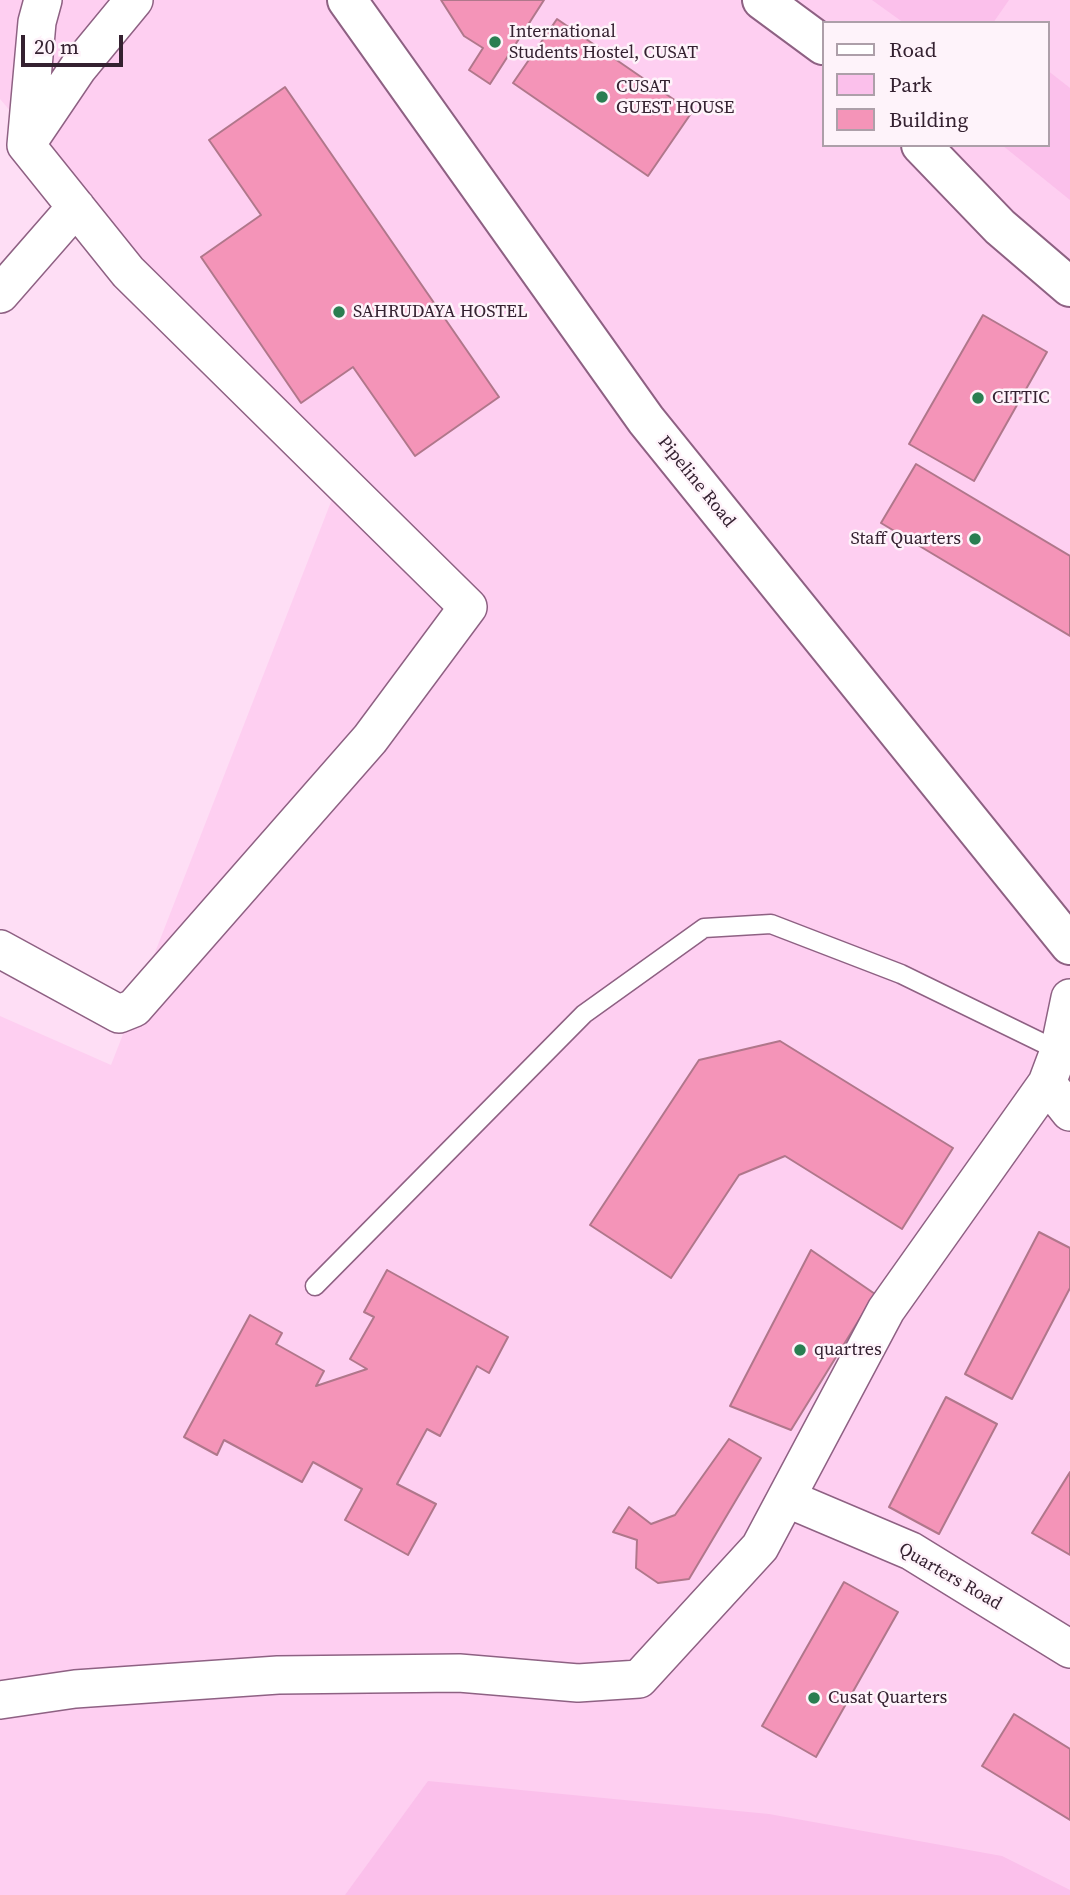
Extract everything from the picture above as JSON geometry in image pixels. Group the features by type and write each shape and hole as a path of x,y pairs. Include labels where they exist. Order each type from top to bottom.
{"street":[{"path":"0,949 119,1014 134,1008 370,739 468,607 128,272 26,145 37,22 43,0"},
{"path":"26,145 78,68 134,0"},
{"name":"Pipeline Road","path":"347,0 646,420 1070,945"},
{"path":"762,0 822,44"},
{"path":"923,147 1000,227 1070,286"},
{"path":"0,294 76,207"},
{"path":"0,1700 75,1689 278,1675 459,1673 578,1683 639,1679 760,1547 886,1310 1053,1067 1070,998"},
{"path":"1053,1067 1070,1112"},
{"name":"Quarters Road","path":"786,1498 911,1551 1070,1649"}],"lane":[{"path":"315,1286 584,1014 704,928 771,924 901,974 1053,1067"}],"shaded area":[{"path":"0,0 1070,0 1070,1895 0,1895 0,1016 111,1065 336,489 0,99"}],"green space":[{"path":"872,0 1009,0 994,21 901,21"},
{"path":"1049,72 1070,88 1070,200 1004,147 1049,147"},
{"path":"428,1781 769,1814 1002,1856 1070,1890 1070,1895 345,1895"}],"building":[{"name":"International Students Hostel, CUSAT","path":"441,0 544,0 490,84 469,70 483,48 464,36"},
{"name":"CUSAT GUEST HOUSE","path":"557,19 692,112 648,176 513,83"},
{"name":"SAHRUDAYA HOSTEL","path":"285,87 499,397 415,456 353,367 301,403 201,257 261,215 209,140"},
{"name":"CITTIC","path":"983,315 1047,352 974,481 909,444"},
{"name":"Staff Quarters","path":"916,464 1070,556 1070,636 881,523"},
{"path":"780,1041 953,1148 902,1229 785,1156 739,1175 671,1278 590,1225 699,1060"},
{"path":"1039,1232 1070,1248 1070,1288 1012,1399 965,1374"},
{"name":"quartres","path":"811,1250 875,1294 791,1430 730,1406"},
{"path":"387,1270 508,1337 489,1373 477,1366 440,1436 427,1429 397,1484 436,1504 408,1555 345,1520 362,1489 313,1462 302,1482 224,1440 217,1455 184,1437 250,1315 282,1333 276,1344 324,1371 316,1386 367,1369 350,1359 374,1317 364,1312"},
{"path":"946,1397 997,1424 939,1534 889,1507"},
{"path":"729,1439 761,1458 689,1579 658,1583 636,1568 637,1540 613,1532 629,1507 651,1524 675,1515"},
{"path":"1070,1472 1070,1555 1032,1533"},
{"name":"Cusat Quarters","path":"844,1582 898,1612 816,1757 762,1726"},
{"path":"1014,1714 1070,1749 1070,1820 982,1766"}],"place":[{"name":"International Students Hostel, CUSAT","path":"495,42"},
{"name":"CUSAT GUEST HOUSE","path":"602,97"},
{"name":"SAHRUDAYA HOSTEL","path":"339,312"},
{"name":"CITTIC","path":"978,398"},
{"name":"Staff Quarters","path":"975,539"},
{"name":"quartres","path":"800,1350"},
{"name":"Cusat Quarters","path":"814,1698"}]}
